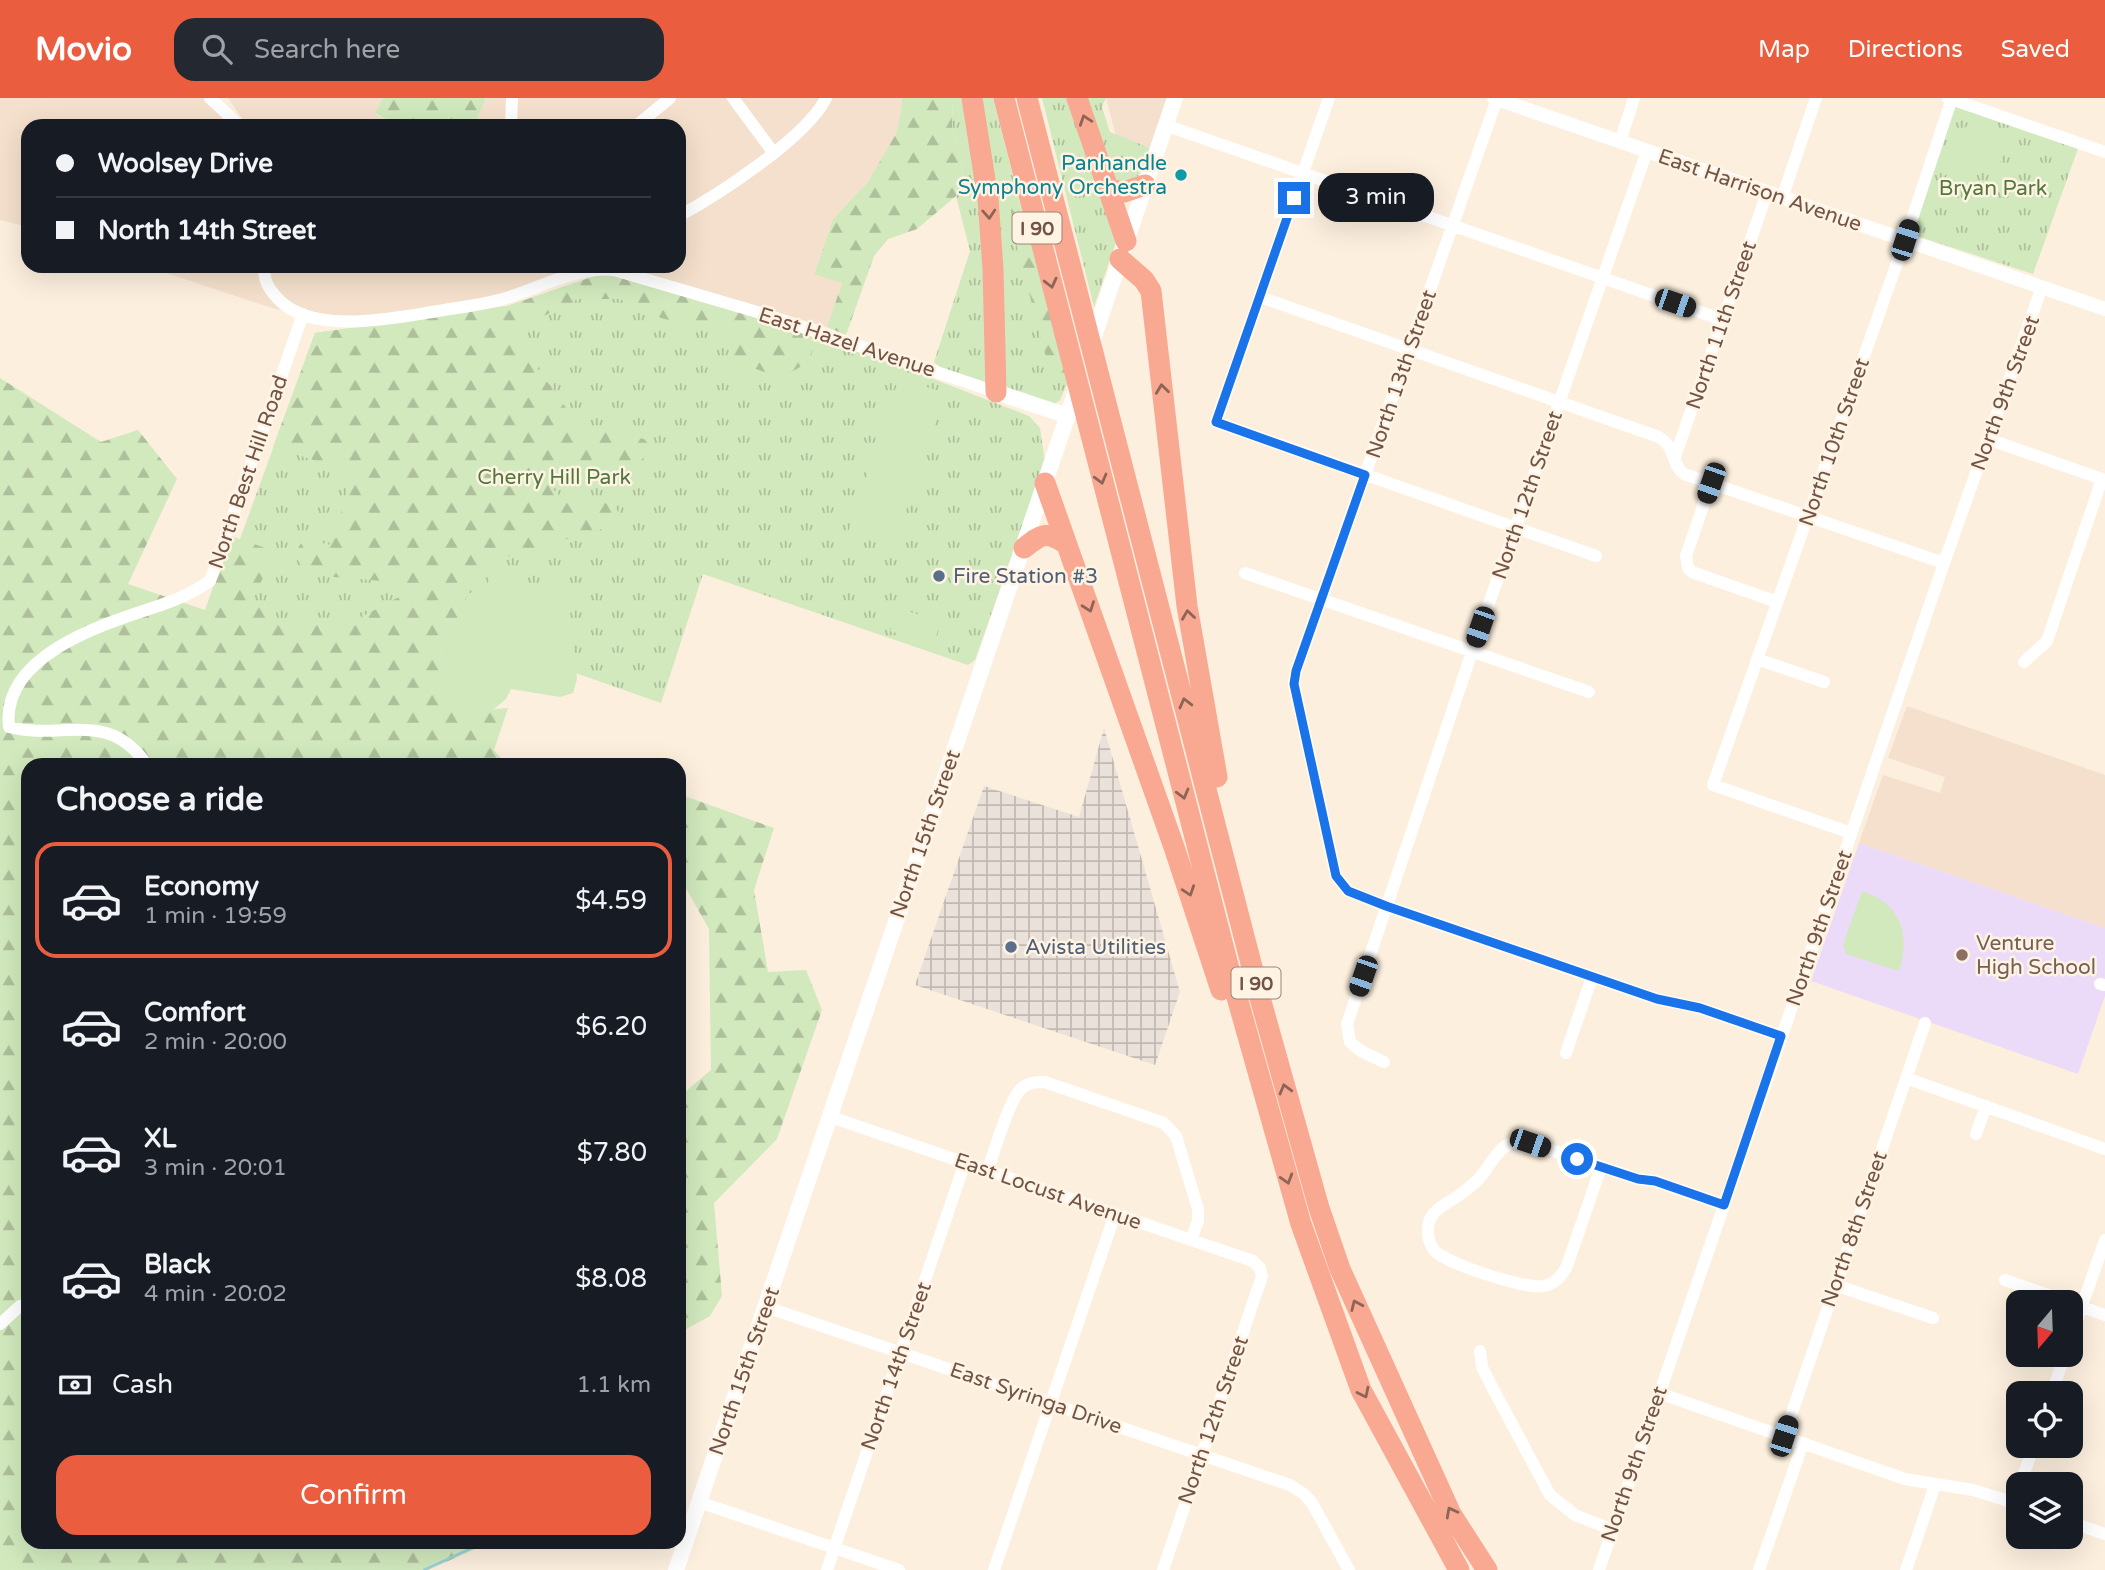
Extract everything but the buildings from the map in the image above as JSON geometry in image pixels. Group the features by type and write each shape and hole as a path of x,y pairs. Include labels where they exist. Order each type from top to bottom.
{"highway":[{"path":"972,98 988,199 996,392"},
{"name":"I 90","path":"1004,98 1070,359 1076,414 1279,1152 1316,1269 1361,1390 1459,1570"},
{"name":"I 90","path":"1027,98 1287,1099 1319,1208 1340,1269 1451,1514 1487,1570"},
{"path":"1077,98 1108,189 1123,250 1151,291 1187,606 1224,814 1235,900"},
{"path":"1108,189 1124,192 1145,185"},
{"name":"I 90","path":"1045,483 1174,847 1233,1027 1279,1152"},
{"path":"1024,548 1043,535 1053,536 1065,544"}],"main road":[{"name":"North 15th Street","path":"686,1540 994,628 1045,483 1076,414 1123,250 1175,98"},
{"name":"East Hazel Avenue","path":"996,392 1076,414"},
{"name":"North 15th Street","path":"676,1570 683,1549"}],"street":[{"path":"210,98 232,119"},
{"path":"511,119 512,98"},
{"path":"644,119 670,98"},
{"path":"733,98 773,152"},
{"path":"686,212 738,180 773,152 809,121 826,98"},
{"path":"1329,98 1216,422 1596,556"},
{"path":"1620,142 1634,98"},
{"path":"1782,198 1816,98"},
{"path":"1951,98 2105,152"},
{"name":"North 10th Street","path":"1852,833 1713,785 1905,240 1951,98"},
{"name":"East Harrison Avenue","path":"1495,99 2105,309"},
{"name":"North 13th Street","path":"1495,99 1296,671 1294,684 1336,876 1348,891 1386,906 1657,999 1700,1008 1781,1036"},
{"path":"1165,125 1723,320"},
{"name":"North 12th Street","path":"1384,1062 1361,1051 1350,1041 1347,1024 1472,652 1647,151"},
{"name":"North 11th Street","path":"1675,457 1767,193"},
{"path":"263,273 270,289 281,302 303,314"},
{"name":"East Hazel Avenue","path":"303,314 340,321 392,317 503,299 586,273"},
{"name":"East Hazel Avenue","path":"635,273 996,392"},
{"name":"North 9th Street","path":"1598,1570 1944,563 2042,287"},
{"path":"1260,297 1659,437 1670,445 1677,467 1684,474 1944,563"},
{"name":"North Best Hill Road","path":"142,758 136,749 118,737 97,730 25,731 9,727 3,714 2,700 6,685 27,659 80,630 193,593 210,581 303,314"},
{"path":"1988,439 2104,480 2047,641 2024,663"},
{"path":"1711,483 1686,556 1686,564 1692,572 1777,602"},
{"path":"1245,573 1589,692"},
{"path":"1757,660 1824,682"},
{"path":"1566,1053 1592,977"},
{"name":"North 8th Street","path":"1784,1436 1925,1023"},
{"path":"1906,1078 2105,1149"},
{"path":"988,1170 1013,1098 1026,1085 1045,1082 1164,1123 1170,1127 1179,1146 1198,1209 1198,1220 1191,1240"},
{"path":"1976,1133 1986,1106"},
{"name":"East Locust Avenue","path":"831,1117 1253,1261 1261,1270"},
{"path":"1601,1167 1567,1266 1559,1278 1550,1284 1527,1287 1454,1262 1435,1251 1429,1239 1428,1225 1433,1213 1474,1184 1497,1152 1510,1143 1530,1143 1724,1205"},
{"name":"North 14th Street","path":"827,1570 965,1162"},
{"path":"995,1570 1115,1214"},
{"path":"2080,1290 2105,1240"},
{"name":"North 12th Street","path":"1163,1570 1262,1276 1261,1270"},
{"path":"2005,1280 2033,1290"},
{"path":"1835,1286 1933,1318"},
{"path":"0,1324 21,1306"},
{"name":"East Syringa Drive","path":"766,1307 1290,1485 1304,1494 1318,1514 1349,1570"},
{"path":"2083,1307 2105,1315"},
{"path":"1480,1351 1482,1367 1550,1495 1568,1511 1611,1529"},
{"path":"1659,1393 1905,1479 2006,1497"},
{"path":"1759,1570 1802,1443"},
{"path":"1906,1570 1935,1485"},
{"path":"699,1502 899,1570"},
{"path":"2083,1526 2105,1534"}],"shaded area":[{"path":"0,98 215,98 237,119 21,119 21,225 0,220"},
{"path":"228,98 383,98 375,114 385,119 243,119"},
{"path":"486,98 902,98 896,134 867,183 833,219 814,273 842,283 827,327 637,273 686,273 686,119 477,119"},
{"path":"1106,98 1167,98 1150,148 1116,136"},
{"path":"166,273 572,273 502,297 328,321 272,308"},
{"path":"1907,706 2105,775 2105,928 1859,843 1883,775 1940,793 1945,777 1888,758"},
{"path":"1104,728 1180,992 1155,1065 915,985 984,786 1079,817"},
{"name":"Venture High School","path":"1859,843 2105,928 2105,996 2078,1074 1811,981"}],"green space":[{"path":"383,98 486,98 477,119 386,119 375,113"},
{"path":"902,98 953,98 952,127 961,159 963,179 956,196 917,229 888,239 874,256 846,335 827,327 842,283 814,274 833,219 867,183 896,134"},
{"path":"953,98 965,98 986,252 987,384 942,369 934,362 970,251 956,196 963,178 952,127"},
{"path":"978,98 993,98 1017,192 1012,206 1068,382 1060,400 1055,404 1008,390 1002,371"},
{"path":"1042,98 1070,98 1117,239 1094,307"},
{"path":"1083,98 1106,98 1102,107 1110,132 1150,148 1141,172 1133,183 1118,185"},
{"name":"Bryan Park","path":"1952,99 2080,143 2033,274 1908,233"},
{"path":"1971,123 1989,131 2003,142 2003,155 1995,169 1980,171 1952,162 1963,129"},
{"path":"1017,192 1068,382 1055,377 1048,365 1011,224 1012,206"},
{"path":"611,275 755,317 808,335 814,344 810,357 797,369 780,377 753,368 746,383 733,371 731,365 731,329 715,322 684,324 661,318 619,299 578,299 511,332 579,426 644,439 653,449 636,465 556,463 552,488 570,506 608,503 624,516 615,525 482,564 440,675 455,698 466,708 508,708 494,750 501,758 21,758 21,1549 475,1549 428,1570 0,1570 0,378 101,442 138,430 177,479 128,584 205,610 231,536 268,549 272,563 252,597 271,619 345,626 408,592 395,582 309,575 294,555 304,538 330,545 354,473 273,447 315,333 507,306 595,276"},
{"name":"Cherry Hill Park","path":"595,276 755,317 905,368 1029,416 1040,428 1045,462 975,660 968,665 703,574 661,703 496,645 475,702 213,613 315,333 507,306"},
{"path":"899,378 945,393 894,547 848,532"},
{"path":"491,575 528,586 568,591 577,679 573,693 560,697 511,689 506,699 489,713 470,714 453,706 444,687 443,659 468,593 484,592"},
{"path":"898,608 941,622 933,645 890,631"},
{"path":"686,797 774,828 754,890 768,972 806,970 822,1010 777,1139 714,1203 722,1296 710,1316 686,1329 686,1091 711,1070 709,929 686,888"},
{"path":"1862,891 1886,904 1900,922 1904,945 1899,971 1846,954 1843,945"}],"waterway":[{"path":"424,1570 470,1549"}],"place":[{"name":"Panhandle Symphony Orchestra","path":"1181,175"},
{"name":"Fire Station #3","path":"939,576"},
{"name":"Avista Utilities","path":"1011,947"},
{"name":"Venture High School","path":"1962,955"}],"route":[{"path":"1294,198 1216,422 1365,475 1296,671 1294,684 1336,876 1348,891 1386,906 1657,999 1700,1008 1781,1036 1724,1205 1655,1181 1638,1179 1577,1159"}]}
